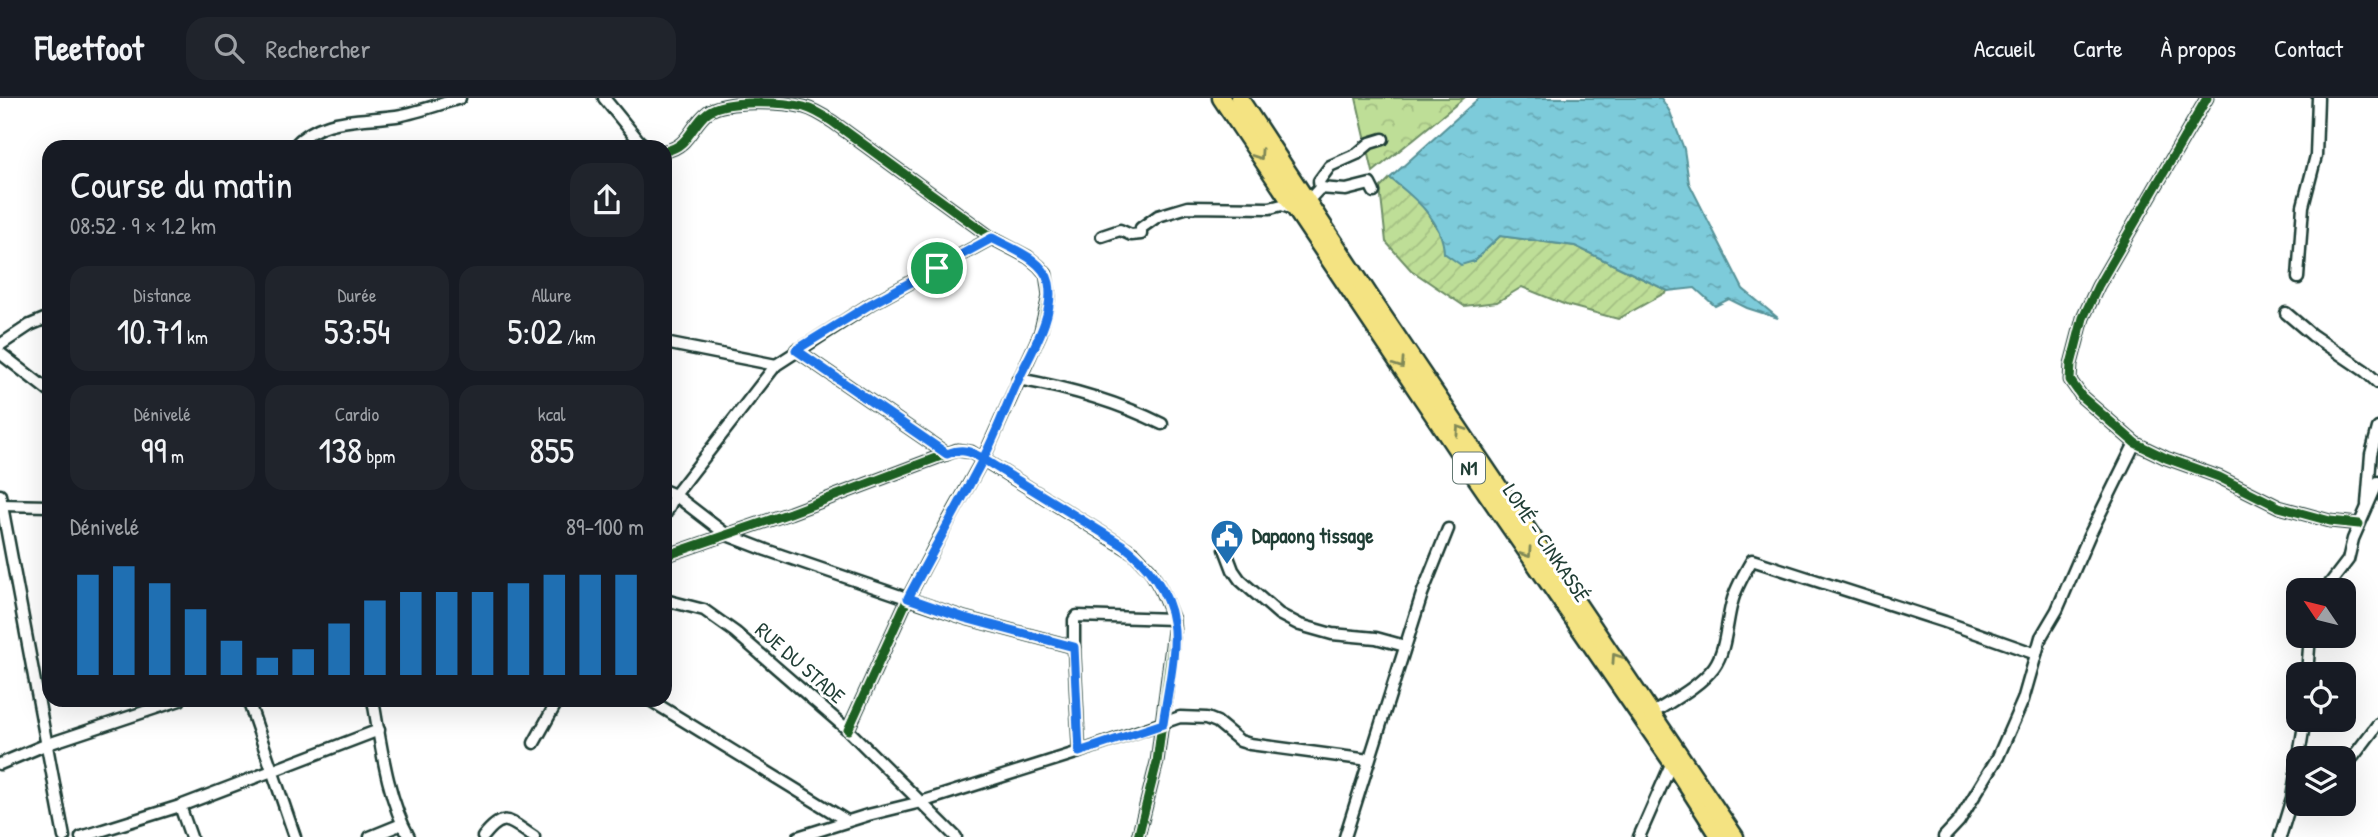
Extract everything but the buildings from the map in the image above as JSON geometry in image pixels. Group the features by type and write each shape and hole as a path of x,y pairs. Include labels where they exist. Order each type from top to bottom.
{"highway":[{"name":"LOMÉ - CINKASSÉ","path":"1221,98 1302,206 1653,713 1720,837"},
{"name":"LOMÉ - CINKASSÉ","path":"1239,98 1302,206 1468,467 1676,759 1735,837"}],"street":[{"path":"301,140 312,130 326,124 404,114 460,98"},
{"path":"604,98 638,140"},
{"path":"2207,98 2098,285 2082,318 2070,380 2075,389 2135,443 2166,458 2219,477 2279,507 2330,521 2359,524"},
{"path":"2298,278 2303,206 2316,156 2318,98"},
{"path":"672,149 680,146 689,137 711,109 723,105 805,107 834,122 992,238 1028,257 1046,274 1049,284 1047,310 1040,334 983,459 908,598 848,730"},
{"path":"1320,188 1319,181 1330,166 1383,139"},
{"path":"1102,236 1120,230 1131,235 1141,234 1141,228 1158,216 1188,207 1302,206 1320,188 1346,190 1370,184 1374,192"},
{"path":"672,502 776,365 869,305 992,238"},
{"path":"2286,313 2378,383"},
{"path":"0,345 42,320"},
{"path":"672,345 776,365"},
{"path":"796,350 947,454"},
{"path":"0,353 42,386"},
{"path":"1018,379 1100,397 1163,424"},
{"path":"2366,508 2371,454 2378,428"},
{"path":"1944,837 1959,821 1998,757 2023,700 2041,637 2057,610 2088,536 2135,443"},
{"path":"672,554 947,454 966,450 983,459 1134,554 1155,579 1173,619 1174,645 1157,762 1138,837"},
{"path":"2334,578 2348,560 2359,524 2378,482"},
{"path":"672,494 727,534 793,560 965,618 1074,647"},
{"path":"42,505 1,501 64,837"},
{"path":"1346,837 1429,573 1448,529"},
{"path":"1225,549 1240,580 1279,614 1300,625 1332,634 1376,638 1405,646"},
{"path":"1653,713 1703,680 1713,668 1723,649 1733,596 1752,560 2036,654"},
{"name":"RUE DU STADE","path":"672,602 704,610 722,621 848,730 956,837"},
{"path":"1079,752 1074,620 1077,616 1173,619"},
{"path":"0,764 45,745 159,707"},
{"path":"250,707 295,837"},
{"path":"374,707 402,824 409,837"},
{"path":"534,743 554,707"},
{"path":"661,707 847,821"},
{"path":"798,837 922,802 1180,717 1207,718 1217,722 1240,741 1250,744 1369,760"},
{"path":"2356,753 2378,724"},
{"path":"80,837 180,806 379,730"},
{"path":"1639,837 1676,759"},
{"path":"180,806 191,837"},
{"path":"2280,837 2288,816"},
{"path":"483,837 494,824 504,820 534,837"},
{"path":"370,837 402,824"}],"green space":[{"path":"1356,98 1464,98 1373,172"},
{"path":"1390,178 1421,203 1443,238 1474,261 1500,236 1575,246 1668,291 1618,319 1566,305 1522,287 1497,302 1464,306 1411,270 1386,242 1380,188"}],"water":[{"path":"1479,98 1661,98 1670,112 1684,149 1689,183 1743,289 1778,318 1729,299 1715,306 1695,288 1668,291 1575,246 1500,236 1474,261 1461,265 1444,253 1439,230 1433,220 1390,178"}],"cycle path":[{"path":"2207,98 2098,286 2083,318 2071,364 2070,380 2082,397 2135,443 2166,458 2219,477 2279,507 2330,521 2359,524"},
{"path":"672,149 685,140 702,117 716,108 741,103 783,104 808,108 833,122 992,238 1028,257 1046,274 1049,296 1040,334 983,459 908,598 848,730"},
{"path":"672,554 790,513 957,450 971,452 1134,553 1150,570 1161,590 1173,619 1174,630 1157,762 1138,837"}],"place":[{"name":"Dapaong tissage","path":"1227,566"}],"route":[{"path":"937,268 869,305 796,350 947,454 957,450 971,452 983,459 1124,546 1143,561 1161,590 1173,619 1174,645 1163,724 1079,752 1074,647 965,618 908,598 983,459 1040,334 1049,296 1046,274 1039,266 1028,257 992,238 937,268"}]}
